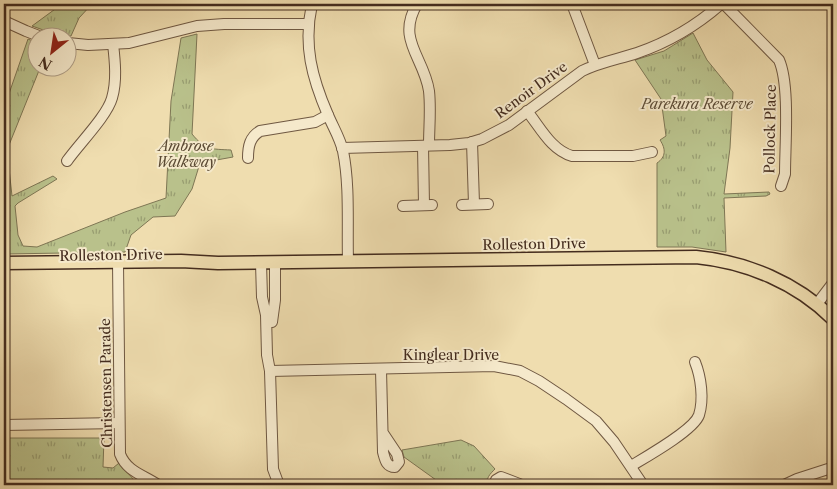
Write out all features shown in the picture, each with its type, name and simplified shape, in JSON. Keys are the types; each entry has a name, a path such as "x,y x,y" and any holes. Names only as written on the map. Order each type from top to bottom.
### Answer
{"main road":[{"name":"Rolleston Drive","path":"4,263 181,268 218,263 698,257 730,263 768,275 794,288 817,304 833,319"},
{"name":"Rolleston Drive","path":"4,272 118,266"}],"street":[{"path":"312,4 308,43 312,74 342,148 347,184 348,262"},
{"path":"403,206 428,205 426,146 428,91 409,33 408,22 417,4"},
{"path":"572,4 595,65"},
{"name":"Renoir Drive","path":"342,148 450,146 472,142 510,125 568,80 595,65 636,54 673,38 723,4"},
{"name":"Pollock Place","path":"723,4 779,60 782,67 785,90 785,174 781,186"},
{"path":"4,21 28,32"},
{"path":"78,44 113,44 147,39 197,26 257,23 309,24"},
{"path":"67,161 110,103 114,90 115,75 113,44"},
{"path":"527,111 553,144 564,154 572,156 633,156 652,152"},
{"path":"248,158 251,140 260,131 315,122 328,116"},
{"path":"472,142 474,204"},
{"path":"462,205 488,204"},
{"path":"270,369 272,314 275,300 275,262"},
{"path":"262,263 262,299 266,312 274,469 279,485"},
{"name":"Christensen Parade","path":"118,266 120,449 123,460 130,469 158,485"},
{"path":"817,304 833,283"},
{"path":"631,466 685,431 699,416 701,398 700,373 695,362"},
{"name":"Kinglear Drive","path":"270,369 381,370 494,366 520,372 566,399 596,421 606,431 643,485"},
{"path":"381,370 383,433"},
{"path":"4,425 119,423"},
{"path":"784,485 828,469 833,469"},
{"path":"494,485 496,480 501,478 522,485"}],"green space":[{"path":"62,4 92,4 79,18 75,28 38,28 32,26"},
{"name":"Parekura Reserve","path":"693,33 707,60 733,92 730,148 724,194 769,192 770,194 766,196 724,198 726,252 692,247 657,247 657,163 664,153 660,140 666,136 661,99 635,60 664,51"},
{"name":"Ambrose Walkway","path":"197,34 192,134 209,148 231,150 233,157 200,163 192,189 175,216 153,217 131,235 125,252 4,254 4,108 28,39 28,78 36,78 7,150 12,196 53,176 57,179 15,206 18,235 23,246 37,247 166,198 171,101 181,38"},
{"path":"9,438 104,438 103,467 113,468 119,463 134,480 29,481 29,485 4,485 4,459 9,458 9,455 4,455 4,440 9,440"},
{"path":"461,440 474,446 495,469 488,478 487,485 443,485 404,457 402,450"}]}
